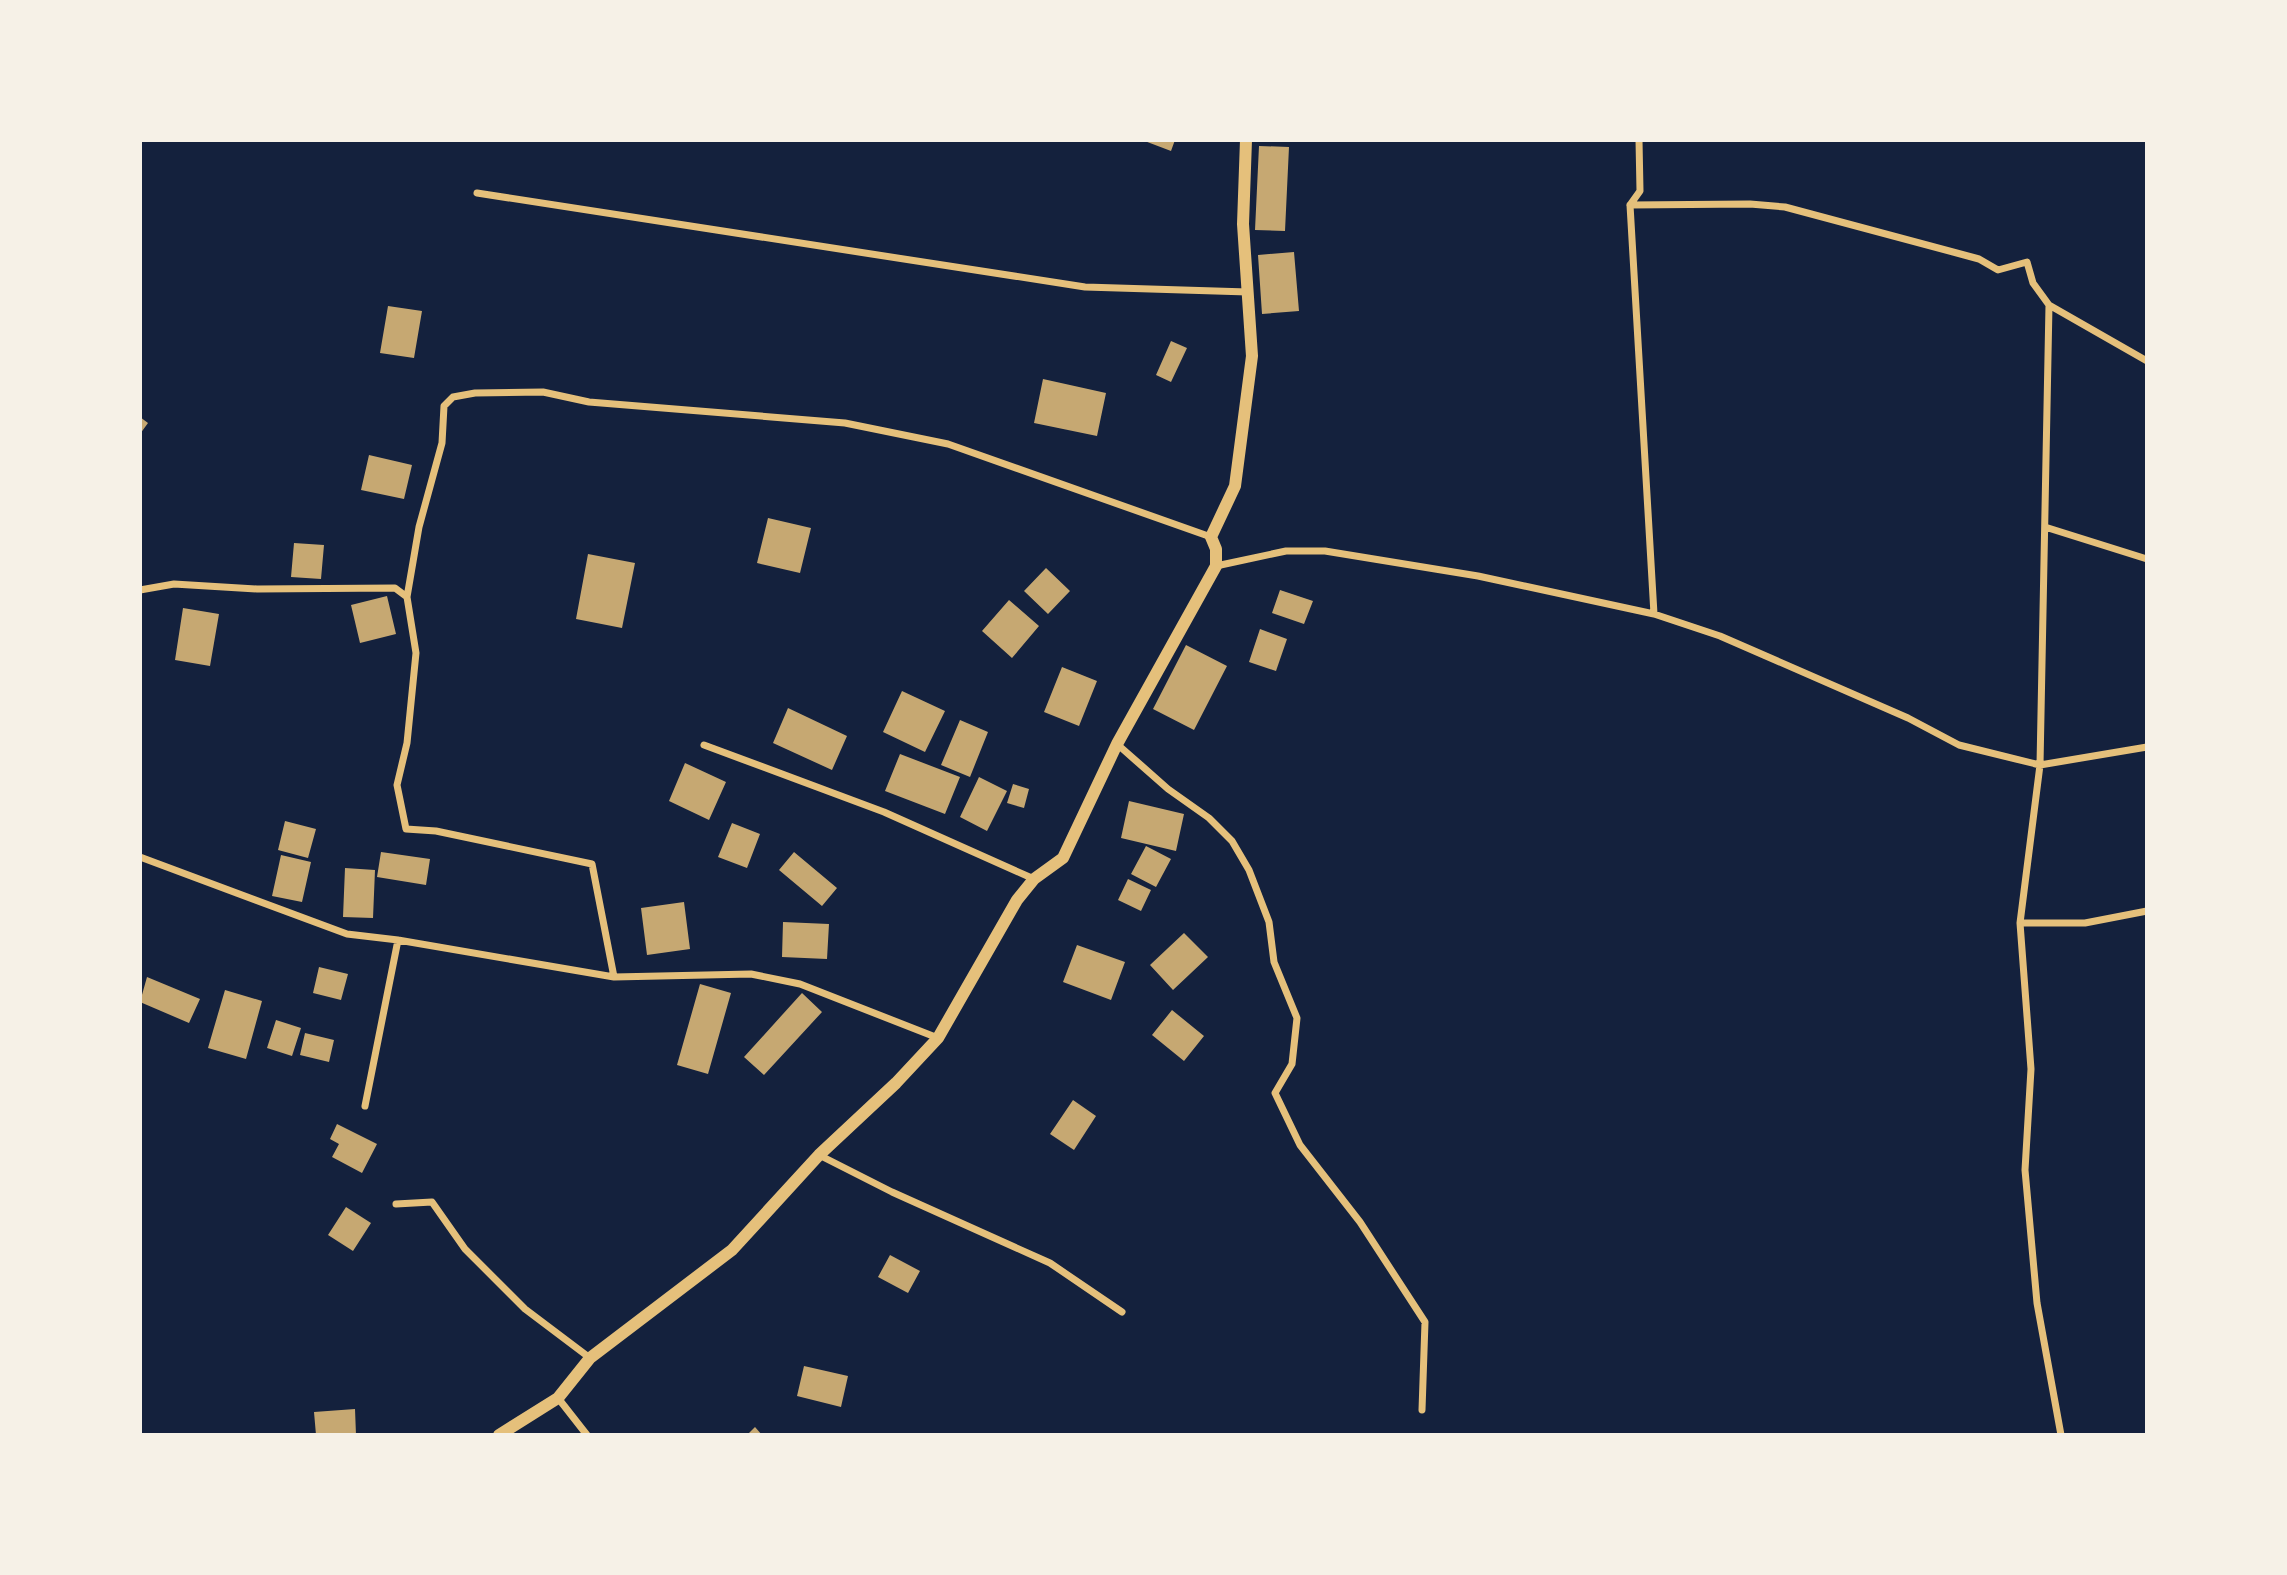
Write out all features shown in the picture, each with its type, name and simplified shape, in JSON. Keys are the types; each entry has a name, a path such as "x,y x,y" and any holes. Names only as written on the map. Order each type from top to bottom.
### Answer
{"street":[{"path":"499,1435 558,1398 590,1358 732,1250 819,1155 896,1083 938,1038 1017,900 1034,879 1063,858 1117,744 1216,566 1216,549 1211,537 1235,486 1252,356 1243,225 1246,140"},
{"path":"1639,140 1640,191 1630,205 1654,614"},
{"path":"477,193 1085,287 1249,292"},
{"path":"1630,205 1750,204 1785,207 1979,259 1998,270 2027,262 2033,283 2049,305 2147,361"},
{"path":"2049,305 2040,765 2020,923 2031,1069 2026,1183 2037,1303 2061,1435"},
{"path":"614,977 593,864 436,831 406,830 397,785 407,743 416,653 407,597 419,527 442,443 444,406 453,397 475,393 543,392 589,402 845,423 948,444 1211,537"},
{"path":"2045,527 2147,559"},
{"path":"1216,566 1286,551 1325,551 1478,576 1654,614 1745,647 1908,718 1959,746 2040,765 2147,747"},
{"path":"140,590 174,584 257,589 395,588 407,597"},
{"path":"1117,744 1168,789 1209,818 1232,841 1249,870 1269,922 1274,962 1297,1018 1292,1064 1275,1093 1300,1145 1360,1223 1425,1322 1422,1410"},
{"path":"704,745 884,812 1034,879"},
{"path":"140,857 347,934 398,940 614,977 751,974 800,984 938,1038"},
{"path":"2020,923 2085,922 2147,912"},
{"path":"365,1106 398,940"},
{"path":"819,1155 892,1192 1050,1263 1122,1312"},
{"path":"396,1204 432,1202 465,1249 516,1300 590,1358"},
{"path":"558,1398 587,1435"}],"building":[{"path":"1142,140 1175,140 1171,151"},
{"path":"1259,146 1289,147 1285,231 1255,230"},
{"path":"1294,252 1299,311 1262,314 1258,255"},
{"path":"388,306 422,311 414,358 380,353"},
{"path":"1171,341 1187,348 1171,382 1156,375"},
{"path":"1043,379 1106,393 1097,436 1034,423"},
{"path":"140,417 148,423 140,434"},
{"path":"369,455 412,465 404,499 361,490"},
{"path":"768,518 811,528 800,573 757,563"},
{"path":"294,543 324,545 321,579 291,577"},
{"path":"588,554 635,563 622,628 576,619"},
{"path":"1046,568 1070,591 1048,614 1024,591"},
{"path":"1280,590 1313,601 1304,624 1272,613"},
{"path":"387,596 396,634 360,643 351,605"},
{"path":"1009,600 1039,626 1012,658 982,631"},
{"path":"183,608 219,614 210,666 175,660"},
{"path":"1260,629 1287,639 1276,671 1249,662"},
{"path":"1186,645 1227,666 1194,730 1153,709"},
{"path":"1062,667 1097,681 1079,726 1044,712"},
{"path":"902,691 945,711 925,752 883,732"},
{"path":"788,708 847,736 832,770 773,743"},
{"path":"960,720 988,732 970,777 941,765"},
{"path":"900,754 960,777 945,814 885,791"},
{"path":"685,763 726,782 709,820 669,801"},
{"path":"979,777 1007,791 987,831 960,817"},
{"path":"1013,784 1029,789 1024,808 1007,803"},
{"path":"1129,801 1184,814 1176,851 1121,838"},
{"path":"285,821 316,829 308,858 278,850"},
{"path":"732,823 760,834 747,868 718,857"},
{"path":"1146,846 1171,859 1156,887 1131,874"},
{"path":"381,852 430,859 426,885 377,877"},
{"path":"794,852 837,888 822,906 779,870"},
{"path":"281,855 311,862 302,902 272,896"},
{"path":"345,868 375,870 373,918 343,917"},
{"path":"1128,879 1151,890 1141,911 1118,900"},
{"path":"684,902 690,949 647,955 641,908"},
{"path":"783,922 829,924 827,959 782,957"},
{"path":"1184,933 1208,957 1173,990 1150,965"},
{"path":"1077,945 1125,962 1111,1000 1063,982"},
{"path":"319,967 348,974 341,1000 313,993"},
{"path":"147,977 200,999 189,1023 140,1002"},
{"path":"700,984 731,993 708,1074 677,1065"},
{"path":"225,990 262,1001 246,1059 208,1048"},
{"path":"802,993 822,1012 764,1075 744,1057"},
{"path":"1172,1010 1204,1036 1184,1061 1152,1035"},
{"path":"276,1020 301,1028 292,1056 267,1048"},
{"path":"305,1033 334,1040 329,1062 300,1055"},
{"path":"1073,1100 1096,1116 1074,1150 1050,1134"},
{"path":"337,1124 377,1144 362,1173 332,1157 339,1144 330,1139"},
{"path":"346,1207 371,1223 353,1251 328,1235"},
{"path":"890,1255 920,1271 908,1293 878,1277"},
{"path":"804,1366 848,1376 841,1407 797,1396"},
{"path":"355,1409 356,1435 316,1435 314,1412"},
{"path":"755,1427 762,1435 747,1435"}]}
